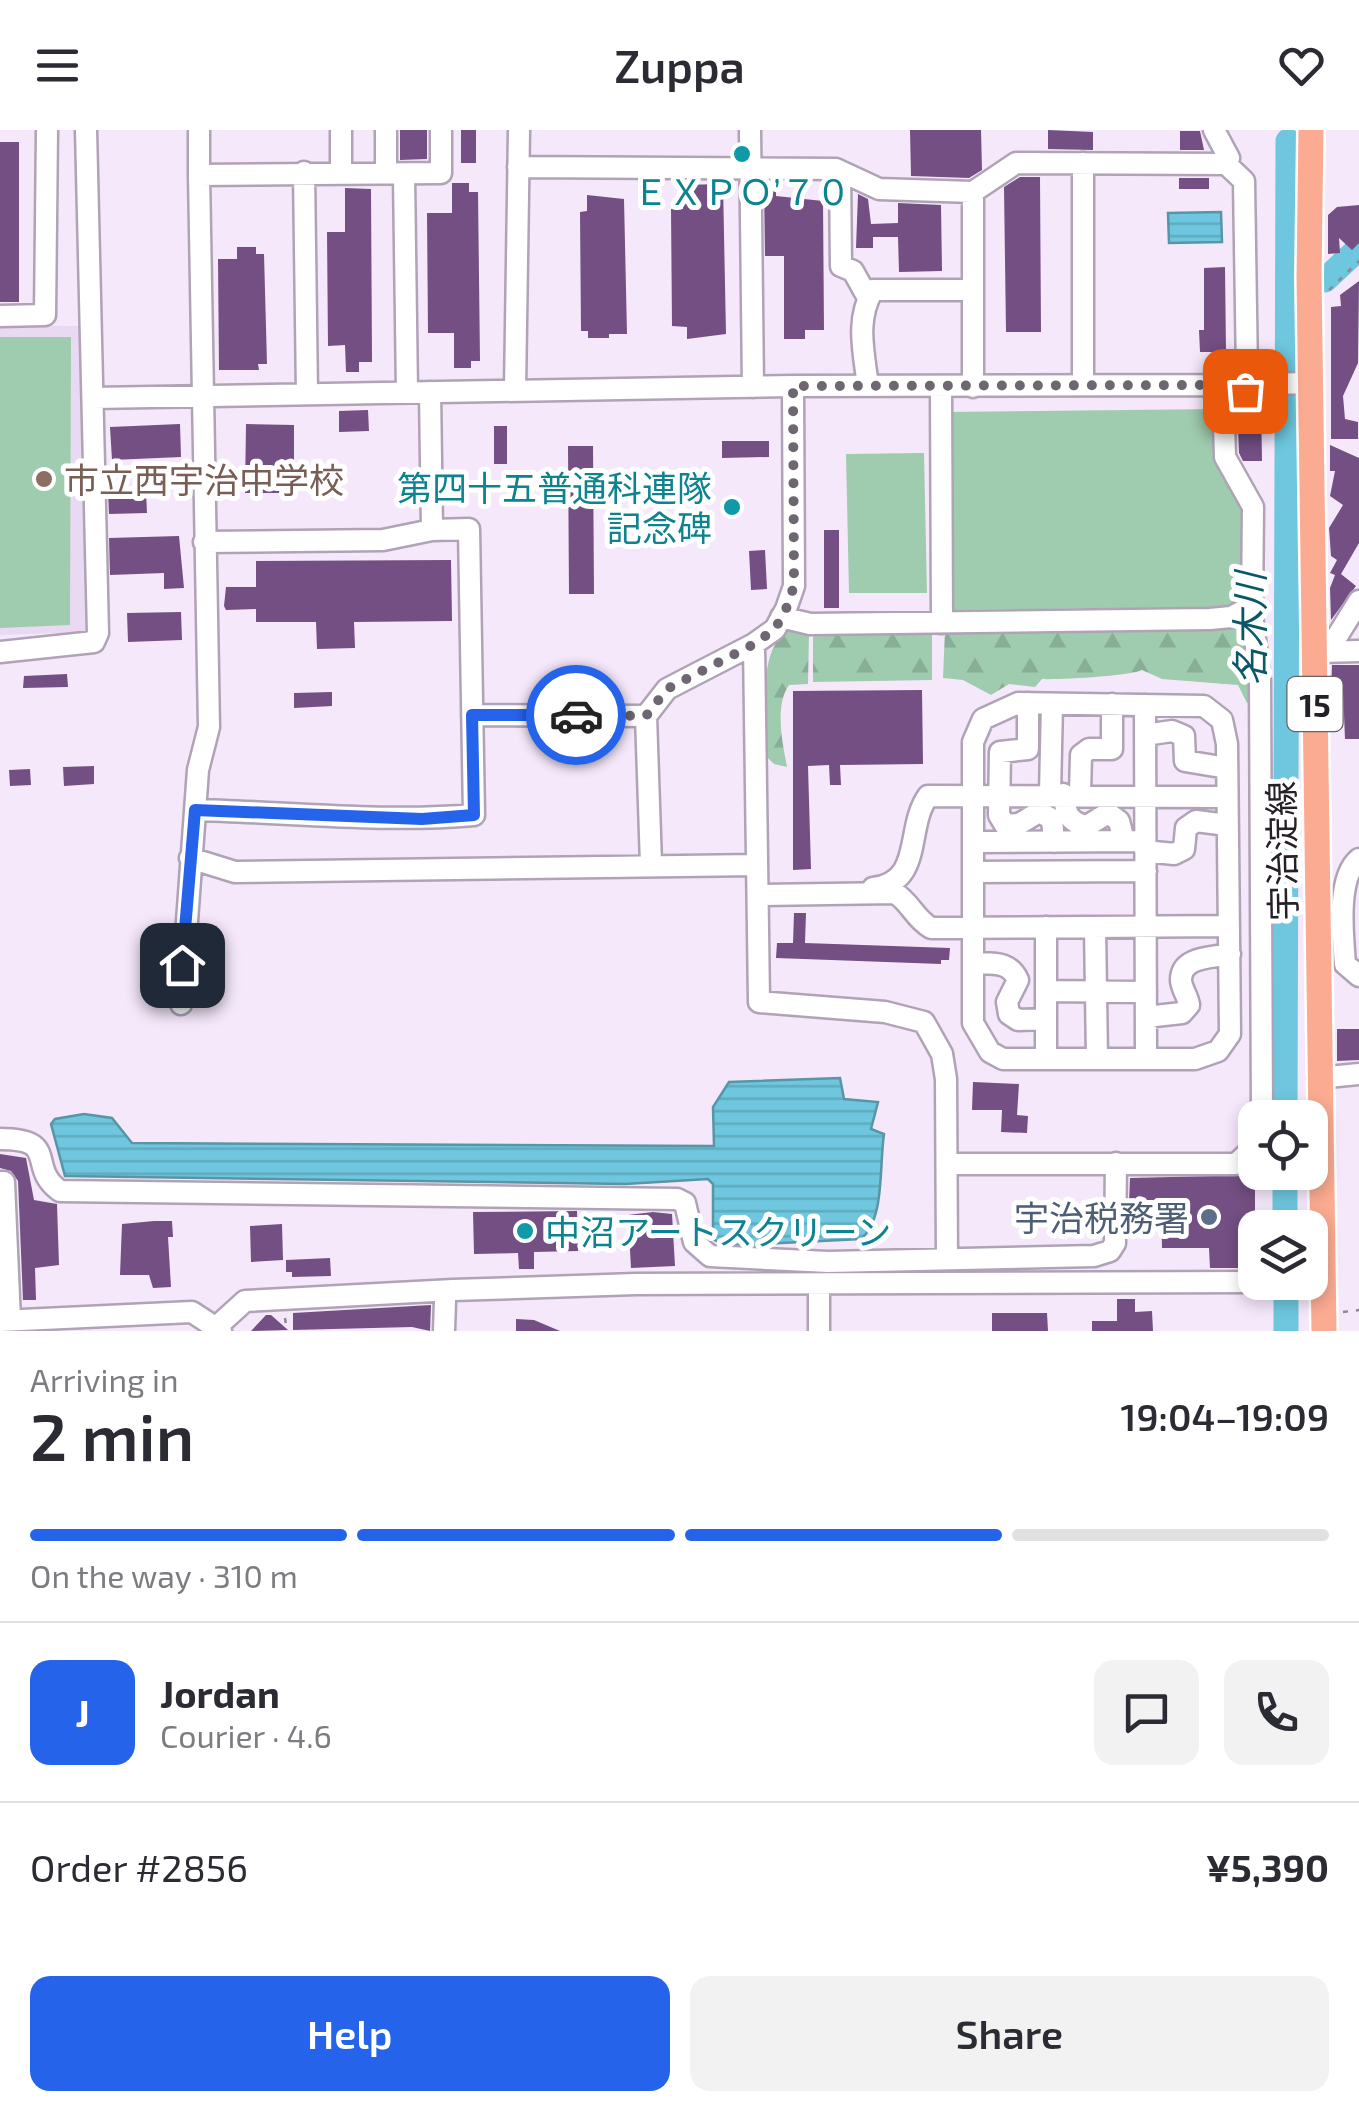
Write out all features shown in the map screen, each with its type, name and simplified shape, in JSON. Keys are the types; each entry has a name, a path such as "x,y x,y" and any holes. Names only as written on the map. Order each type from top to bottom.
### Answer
{"main road":[{"name":"宇治淀線","path":"1311,130 1303,383 1321,652 1316,862 1318,1210"}],"street":[{"path":"0,316 46,315 47,130"},
{"path":"0,652 73,647 94,642 98,633 86,130"},
{"path":"180,1004 195,810 209,727 200,396 199,130"},
{"path":"341,130 342,172"},
{"path":"386,130 395,174 407,392"},
{"path":"199,175 441,173 441,130"},
{"path":"515,390 518,130"},
{"path":"750,130 754,387"},
{"path":"1214,130 1229,158 1226,164"},
{"path":"93,398 793,386 1223,385 1228,390 1245,391 1256,379 1244,181 1226,164 1016,163 973,192 879,189 840,171 518,167"},
{"path":"1083,163 1083,386"},
{"path":"840,171 841,266 853,271 868,298"},
{"path":"304,172 306,394"},
{"path":"973,192 973,387"},
{"path":"868,386 862,335 873,290 973,290"},
{"path":"1256,379 1303,383"},
{"path":"1223,385 1225,458 1253,506 1252,606 1260,680 1262,1100"},
{"path":"651,864 646,716 667,689 775,629 794,586 793,386"},
{"path":"940,387 942,622"},
{"path":"430,392 432,530"},
{"path":"195,810 422,819 474,815 469,529 432,530 383,540 204,542"},
{"path":"1321,652 1359,601"},
{"path":"781,617 810,624 1210,619 1231,617 1252,606"},
{"path":"754,644 759,1002 885,1012 924,1022 942,1054 949,1164 946,1260"},
{"path":"1321,652 1359,650"},
{"path":"1028,704 1028,748 1000,752 999,816 1005,826 1019,824 1039,812 1052,820 1054,842"},
{"path":"1028,704 1204,706 1222,720 1227,768 1230,1034 1218,1051 1196,1059 1004,1059 981,1040 972,1022 973,742 983,719 1001,708 1028,704"},
{"path":"1052,704 1066,814 1075,824 1087,826 1108,813 1140,851"},
{"path":"1064,794 1081,754 1089,749 1112,749 1112,704"},
{"path":"1145,705 1145,794 1140,851 1146,927 1146,1059"},
{"path":"472,715 646,716"},
{"path":"1145,735 1172,731 1184,736 1185,762 1227,768"},
{"path":"758,895 891,885 904,874 914,849 918,810 928,796 1227,797"},
{"path":"973,842 1054,842 1174,854 1184,849 1186,828 1196,821 1228,825"},
{"path":"973,872 1140,851"},
{"path":"190,858 235,872 480,872 651,864 757,865"},
{"path":"1316,862 1358,859"},
{"path":"1358,859 1347,874 1352,889 1345,964 1359,976"},
{"path":"813,891 895,892 906,900 917,920 931,928 1229,926"},
{"path":"1046,927 1046,1059"},
{"path":"1094,927 1097,1059"},
{"path":"1317,941 1349,937"},
{"path":"1349,937 1359,960"},
{"path":"1146,1017 1182,1013 1189,1004 1180,984 1184,969 1192,960 1230,954"},
{"path":"973,963 1004,964 1014,971 1018,980 1006,1002 1009,1014 1018,1020 1046,1018"},
{"path":"1046,990 1146,992"},
{"path":"1318,1078 1359,1074"},
{"path":"0,1139 30,1141 39,1148 46,1174 60,1191 678,1200 684,1203 694,1242 710,1256 828,1262 1094,1256 1110,1251 1115,1243 1116,1163"},
{"path":"949,1164 1238,1162"},
{"path":"0,1182 4,1182 5,1320 73,1324 192,1312 216,1329 246,1301 636,1284 1238,1282"},
{"path":"819,1286 819,1331"},
{"path":"444,1331 446,1301"}],"path":[{"path":"1321,298 1359,262"},
{"path":"284,1308 286,1331"},
{"path":"1333,1322 1359,1310"}],"shaded area":[{"name":"市立西宇治中学校","path":"0,326 84,326 90,632 0,635"}],"green space":[{"name":"市立西宇治中学校","path":"0,337 71,337 70,625 0,628"},
{"path":"1217,409 1219,467 1242,503 1240,607 948,610 945,412"},
{"path":"924,453 927,593 849,593 846,454"},
{"path":"787,626 809,633 808,684 789,685 782,704 787,767 774,764 767,757 765,688 771,655"},
{"path":"932,626 932,680 813,682 813,627"},
{"path":"1249,626 1254,703 1247,703 1238,685 1162,679 1142,670 1109,676 1042,679 1035,687 1009,684 991,695 963,680 943,678 945,630"}],"water":[{"path":"1221,212 1222,242 1169,243 1168,213"},
{"path":"840,1078 844,1099 878,1102 871,1129 884,1134 878,1206 861,1239 725,1246 713,1239 713,1184 708,1179 625,1184 65,1176 51,1124 55,1119 84,1114 112,1118 132,1143 714,1146 713,1107 729,1082"}],"building":[{"path":"400,130 427,130 427,159 400,160"},
{"path":"461,130 476,130 476,163 461,163"},
{"path":"910,130 981,130 982,170 969,178 911,176"},
{"path":"1048,130 1093,132 1093,150 1048,149"},
{"path":"1180,131 1200,131 1204,150 1180,150"},
{"path":"0,142 19,142 19,302 0,302"},
{"path":"1020,177 1040,177 1041,332 1006,332 1004,187"},
{"path":"1179,178 1209,178 1209,189 1179,189"},
{"path":"452,183 469,183 469,192 478,192 480,361 471,361 471,368 454,368 454,333 428,333 427,213 452,213"},
{"path":"723,184 726,334 687,339 687,327 672,326 671,209 683,209 682,185"},
{"path":"764,187 776,187 776,196 823,201 824,330 805,330 805,339 784,339 784,256 765,256"},
{"path":"345,188 371,189 372,362 359,362 359,372 346,372 345,345 328,346 327,232 345,232"},
{"path":"858,194 868,199 871,224 898,223 898,203 941,205 942,271 899,272 898,237 873,237 873,248 856,248"},
{"path":"587,195 624,199 627,334 609,334 609,338 588,338 588,331 581,331 580,212 587,211"},
{"path":"1359,205 1359,243 1352,250 1339,238 1340,253 1328,254 1328,215 1337,207"},
{"path":"237,247 256,247 256,254 264,254 267,364 258,364 259,370 219,370 218,259 237,259"},
{"path":"1225,267 1226,352 1200,352 1204,268"},
{"path":"1359,281 1358,363 1343,396 1345,419 1358,422 1358,439 1331,439 1331,307 1341,306 1340,295"},
{"path":"1237,403 1261,403 1262,461 1243,461 1239,453"},
{"path":"368,410 369,431 339,432 339,411"},
{"path":"180,424 181,457 112,460 110,427"},
{"path":"246,424 294,425 294,493 245,493"},
{"path":"494,426 507,426 507,464 494,464"},
{"path":"722,441 769,441 769,457 722,458"},
{"path":"1330,445 1359,458 1359,543 1341,574 1356,586 1331,620 1330,588 1335,575 1330,573 1337,560 1331,556 1329,528 1343,505 1330,496 1335,471 1330,471"},
{"path":"568,446 593,446 594,594 569,594"},
{"path":"146,491 147,513 109,514 108,492"},
{"path":"824,530 839,530 839,608 824,608"},
{"path":"179,536 184,588 164,589 164,573 110,575 109,538"},
{"path":"765,550 767,589 751,590 749,551"},
{"path":"451,560 452,621 354,622 355,648 317,649 316,622 256,622 256,609 226,610 224,606 226,587 256,587 256,561"},
{"path":"181,612 182,640 128,642 127,613"},
{"path":"1332,665 1359,665 1359,739 1345,739 1343,690 1331,690"},
{"path":"67,674 68,687 23,688 24,676"},
{"path":"922,690 923,764 840,765 841,785 830,785 829,765 808,766 811,869 793,870 793,691"},
{"path":"332,692 332,706 294,708 294,693"},
{"path":"94,766 94,784 64,786 63,767"},
{"path":"30,769 31,785 10,786 9,770"},
{"path":"794,913 806,913 805,943 950,948 949,960 941,960 941,964 776,958 777,943 793,943"},
{"path":"1337,1029 1359,1029 1359,1060 1337,1061"},
{"path":"973,1082 1019,1084 1017,1115 1028,1116 1027,1133 1001,1132 1002,1110 972,1110"},
{"path":"0,1154 26,1158 34,1200 57,1204 59,1265 35,1268 36,1300 23,1300 18,1181 11,1171 0,1168"},
{"name":"宇治税務署","path":"1238,1175 1238,1190 1255,1190 1255,1210 1238,1210 1238,1268 1210,1268 1209,1248 1162,1248 1161,1203 1129,1203 1130,1178"},
{"name":"中沼アートスクリーン","path":"577,1211 578,1251 534,1252 534,1269 519,1269 518,1253 474,1254 473,1212"},
{"path":"672,1214 675,1266 631,1268 628,1215"},
{"path":"172,1221 173,1237 168,1237 171,1287 153,1288 149,1275 120,1275 122,1224"},
{"path":"282,1224 283,1260 251,1262 250,1226"},
{"path":"330,1258 331,1276 292,1277 292,1272 286,1272 286,1260"},
{"path":"1117,1299 1135,1299 1135,1312 1152,1311 1153,1331 1092,1331 1092,1321 1117,1321"},
{"path":"431,1305 430,1331 412,1327 293,1330 293,1313"},
{"path":"992,1313 1047,1313 1048,1331 992,1331"},
{"path":"266,1315 271,1315 288,1330 251,1331"},
{"path":"516,1319 534,1320 560,1331 516,1331"}],"waterway":[{"name":"名木川","path":"1285,1100 1288,141"},
{"path":"1325,280 1359,248"},
{"name":"名木川","path":"1285,1190 1285,1210"},
{"name":"名木川","path":"1286,1300 1286,1331"}],"way so far":[{"path":"576,715 646,716 667,689 775,629 794,586 793,386 1223,385 1228,390 1245,391"}],"place":[{"name":"ＥＸＰＯ’７０","path":"742,154"},
{"name":"市立西宇治中学校","path":"44,479"},
{"name":"第四十五普通科連隊 記念碑","path":"732,507"},
{"name":"宇治税務署","path":"1209,1217"},
{"name":"中沼アートスクリーン","path":"525,1231"}],"route":[{"path":"182,965 195,810 386,814 422,819 474,815 472,715 576,715"}]}
